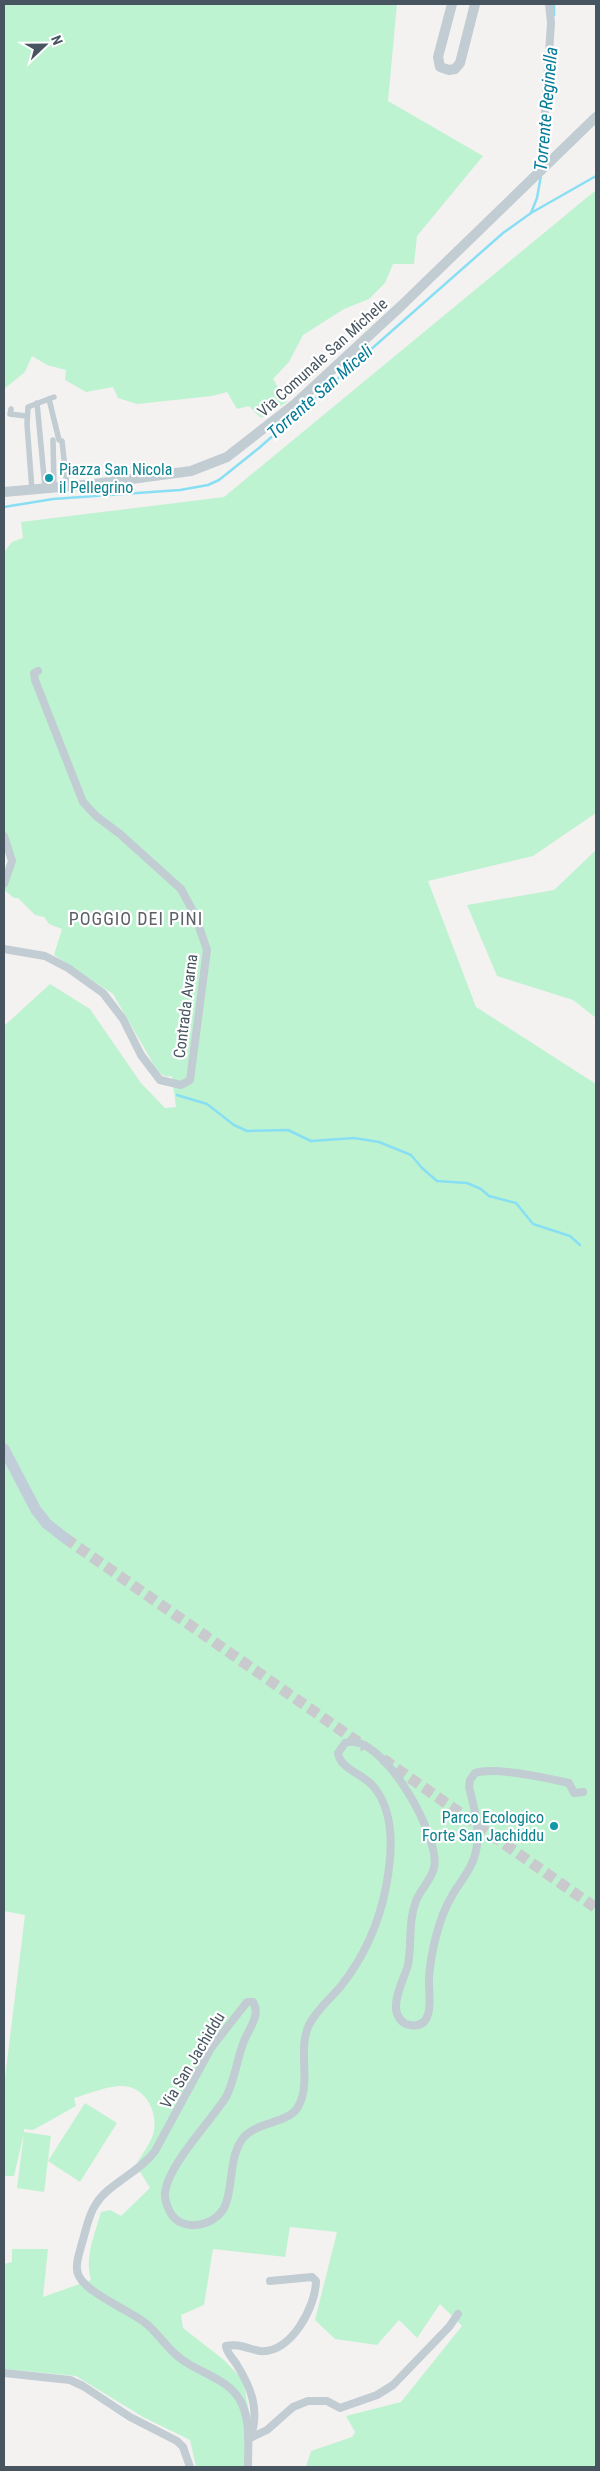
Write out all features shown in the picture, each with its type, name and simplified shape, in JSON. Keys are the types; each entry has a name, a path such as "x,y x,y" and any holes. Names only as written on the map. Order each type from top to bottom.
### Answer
{"main road":[{"path":"4,1449 36,1510 47,1524 65,1538"}],"street":[{"path":"452,4 438,57 440,66 449,70 455,68 460,63 475,4"},
{"path":"541,171 551,23 549,4"},
{"name":"Via Comunale San Michele","path":"4,492 67,487 191,471 226,457 300,399 401,306 596,117"},
{"path":"32,490 26,416 28,407 52,398 59,440 62,440 67,487"},
{"path":"37,403 44,469 50,488"},
{"path":"11,409 10,414 26,416"},
{"path":"50,488 54,468 53,440"},
{"name":"Contrada Avarna","path":"4,949 45,956 68,968 103,993 123,1019 141,1055 160,1080 180,1085 190,1080 207,950 195,915 181,889 120,834 96,816 84,802 35,680 34,674 38,671"},
{"path":"4,836 12,861 4,884"},
{"name":"Via San Jachiddu","path":"248,2467 249,2439 243,2407 231,2389 185,2362 145,2322 88,2287 80,2279 76,2269 94,2205 101,2197 147,2161 156,2151 211,2048 247,2002 253,2002 256,2005 256,2014 244,2042 227,2095 184,2154 167,2185 164,2197 173,2216 185,2224 193,2225 215,2218 226,2203 236,2153 243,2138 258,2127 290,2115 298,2107 302,2090 304,2043 309,2024 352,1972 364,1952 382,1903 388,1877 391,1832 389,1818 374,1787 365,1778 342,1762 338,1752 345,1742 359,1742 389,1765 401,1780 416,1807 433,1851 434,1868 415,1904 409,1960 397,1997 398,2014 405,2023 411,2025 420,2024 430,2010 429,1975 440,1922 452,1895 475,1858 478,1829 470,1780 475,1772 488,1770 557,1780 569,1783 574,1793 583,1792"},
{"path":"249,2439 255,2424 251,2391 236,2363 226,2352 226,2346 235,2344 261,2351 271,2349 288,2340 299,2329 316,2291 316,2280 312,2277 270,2281"},
{"path":"249,2439 267,2430 293,2407 308,2401 327,2401 340,2408 377,2395 408,2370 458,2314"},
{"path":"4,2374 59,2378 84,2386 130,2417 180,2444 185,2451 190,2467"}],"green space":[{"path":"4,4 397,4 388,101 483,156 417,236 414,264 393,264 385,283 369,299 344,309 303,335 289,362 273,379 287,402 261,418 249,406 237,409 227,392 212,396 137,404 118,398 113,387 86,392 65,380 66,370 47,365 32,356 25,372 4,389"},
{"path":"596,190 596,813 533,856 428,881 476,1007 596,1084 596,2467 306,2467 311,2451 352,2437 355,2432 346,2416 401,2402 462,2326 440,2304 417,2338 399,2320 377,2345 335,2339 315,2320 337,2232 290,2227 285,2257 213,2249 204,2305 181,2315 183,2328 224,2360 243,2380 252,2427 248,2467 196,2467 190,2440 143,2417 76,2376 4,2369 4,2264 12,2262 12,2249 48,2249 43,2297 91,2280 89,2271 90,2254 101,2212 110,2210 121,2216 150,2188 136,2165 151,2140 155,2123 154,2114 147,2100 142,2094 128,2086 108,2088 74,2098 76,2106 33,2130 24,2129 24,2132 51,2136 44,2192 17,2188 24,2133 14,2176 4,2176 4,2086 25,1915 4,1911 4,1026 50,984 90,1009 141,1083 165,1108 176,1107 172,1076 161,1074 154,1065 113,994 54,955 62,929 49,924 44,917 35,915 18,898 14,898 4,890 12,866 12,854 4,829 4,552 12,542 23,538 21,522 224,497"},
{"path":"596,850 596,1018 573,1000 497,976 467,905 554,890"},
{"path":"85,2103 117,2123 80,2182 48,2161"}],"waterway":[{"name":"Torrente Reginella","path":"554,4 554,15"},
{"name":"Torrente Reginella","path":"531,213 537,198 541,175"},
{"name":"Torrente San Miceli","path":"4,507 53,499 180,490 208,485 219,480 259,448 503,233 531,213 596,176"},
{"path":"177,1095 207,1104 234,1125 247,1131 288,1130 311,1141 354,1138 379,1142 411,1155 437,1181 467,1183 481,1189 489,1196 516,1203 533,1224 570,1236 580,1245"}],"tunnel":[{"path":"65,1538 365,1747"},
{"path":"383,1759 596,1908"}],"place":[{"name":"Piazza San Nicola il Pellegrino","path":"49,478"},
{"name":"Parco Ecologico Forte San Jachiddu","path":"554,1826"}],"district":[{"name":"POGGIO DEI PINI","path":"136,919"}]}
